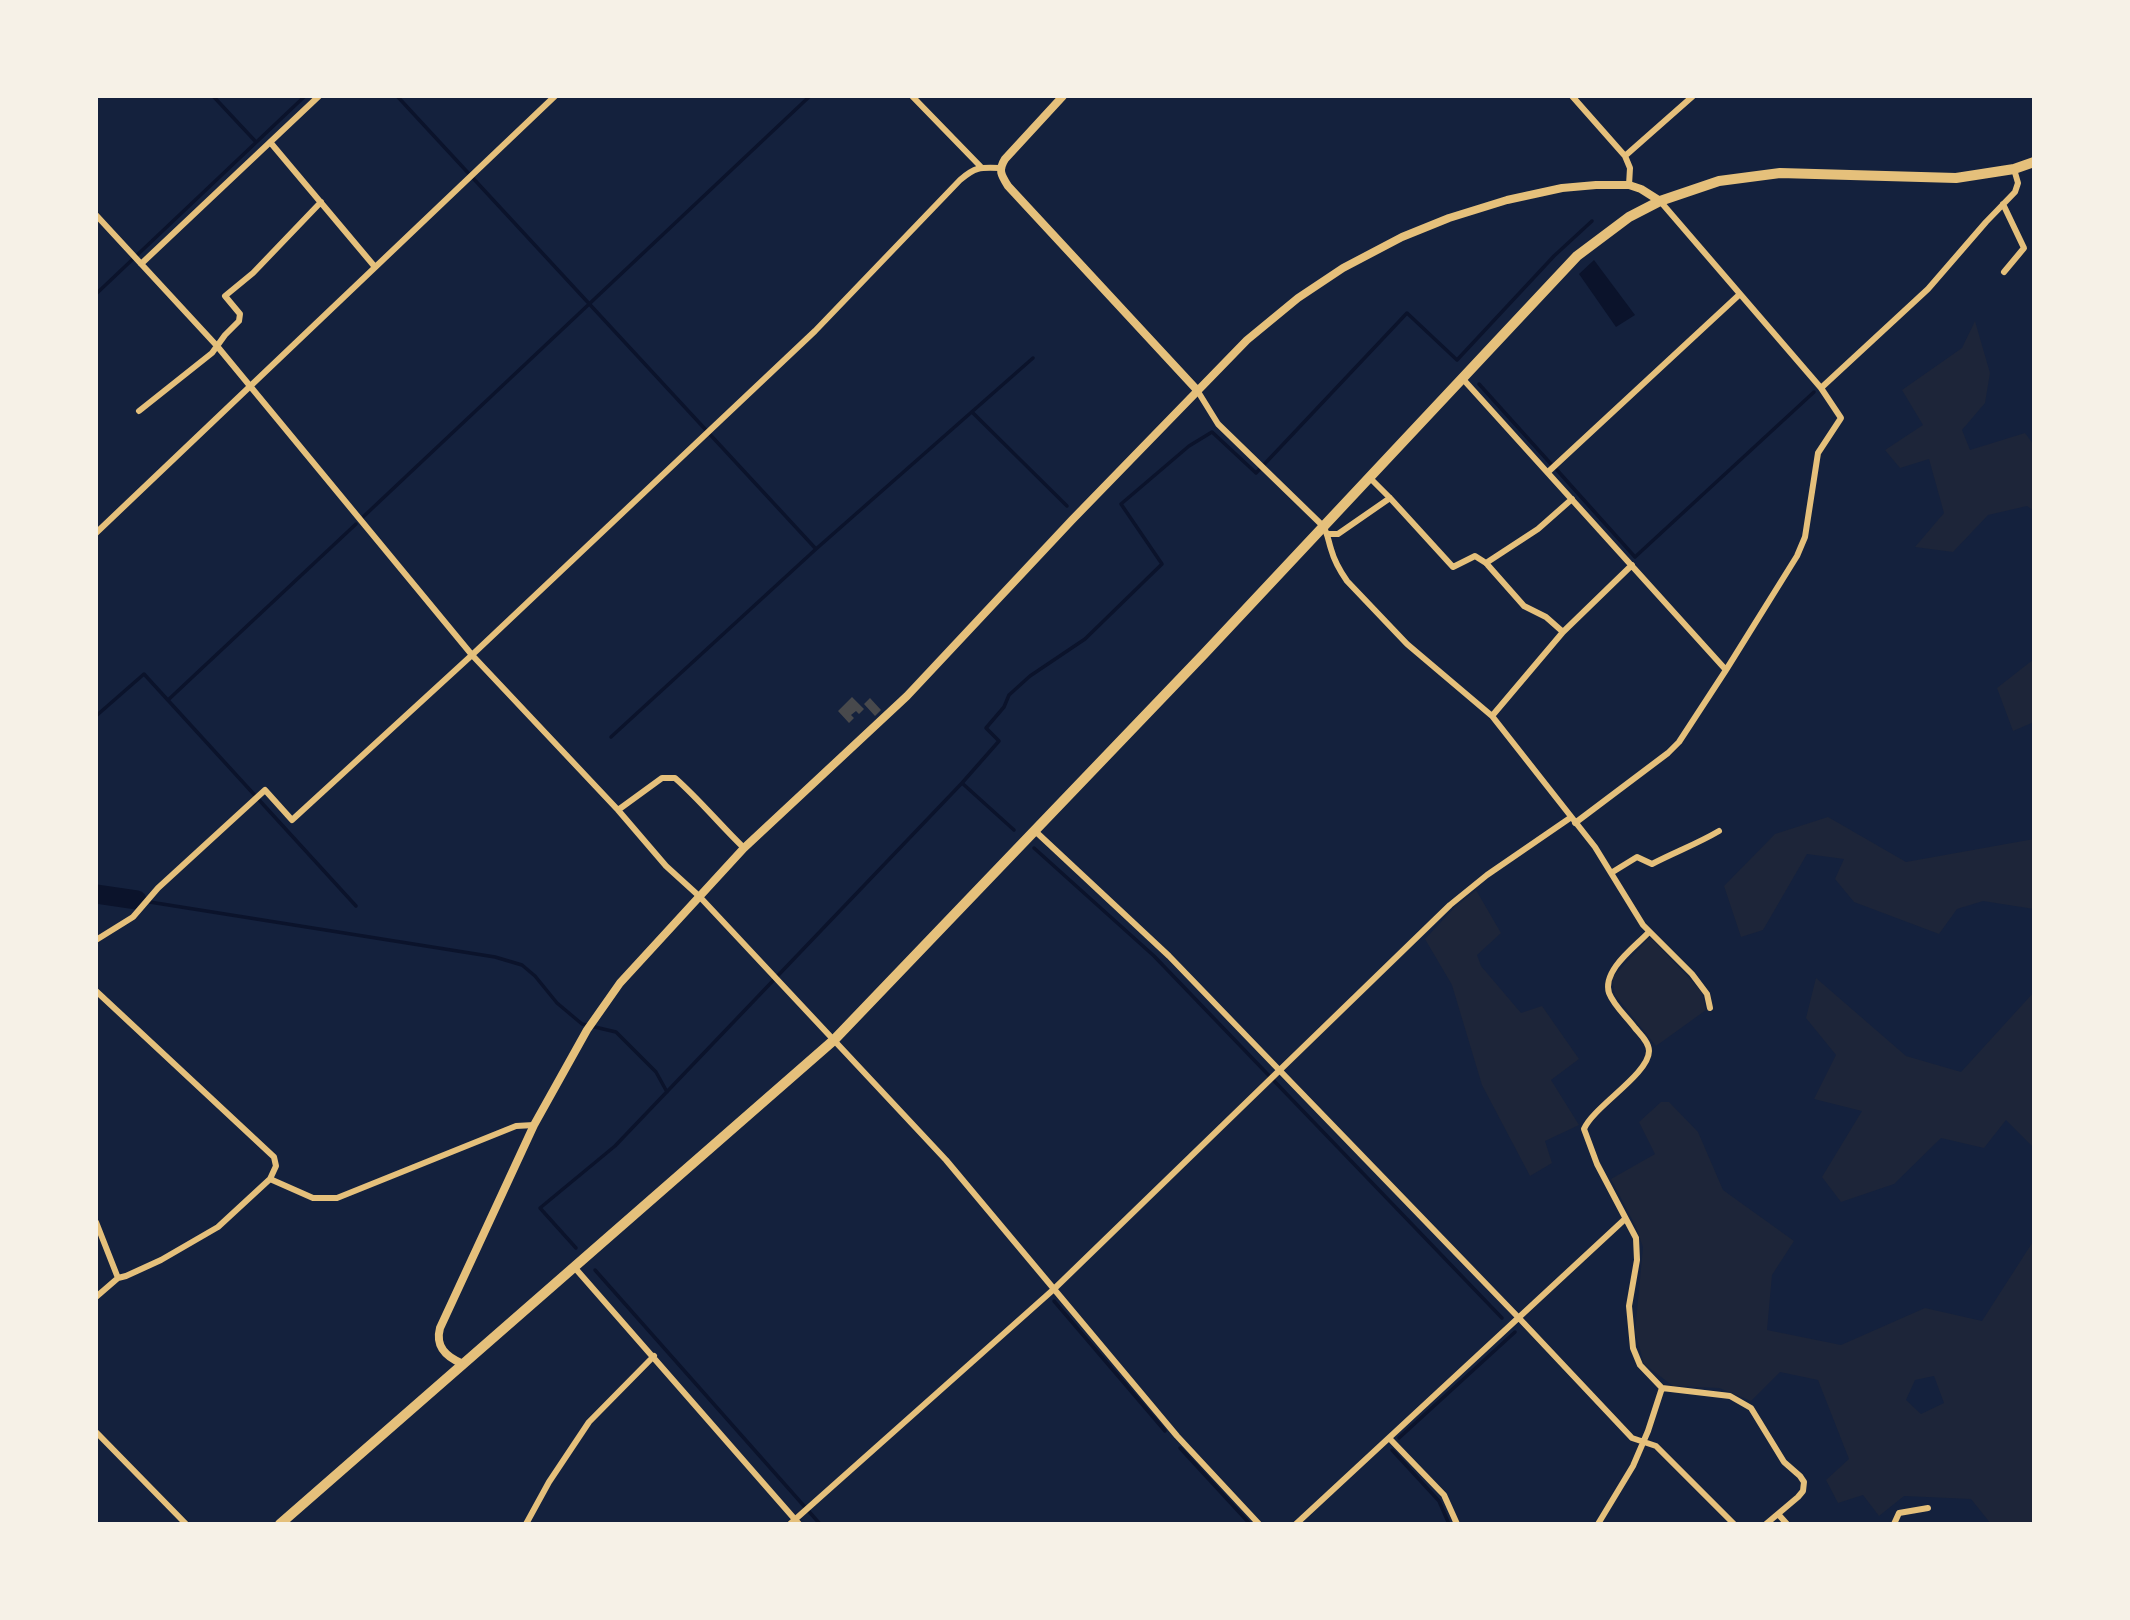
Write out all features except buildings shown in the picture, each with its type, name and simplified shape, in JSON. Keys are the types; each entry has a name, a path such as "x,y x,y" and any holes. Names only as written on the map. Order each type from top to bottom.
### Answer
{"main road":[{"path":"280,1524 834,1040 1325,530 1369,477 1577,256 1629,217 1660,201 1719,181 1780,173 1956,178 2014,169 2034,162"}],"street":[{"path":"140,263 318,96"},
{"path":"96,533 555,96"},
{"path":"912,96 981,167"},
{"path":"1000,168 1063,96"},
{"path":"1572,96 1625,156 1630,168 1629,185"},
{"path":"1625,156 1693,96"},
{"path":"270,142 375,267"},
{"path":"96,940 133,917 158,888 265,790 292,820 472,655 815,331 960,180 981,167 1000,168"},
{"path":"1000,168 1008,186 1197,390 1218,424 1325,530 1338,534 1390,498"},
{"path":"1821,388 1928,289 2015,192 2018,183 2014,169"},
{"path":"463,1364 451,1359 440,1347 440,1328 534,1125 589,1026 620,983 744,848 907,696 1197,390 1247,340 1298,298 1343,268 1402,237 1449,218 1507,200 1562,188 1629,185 1660,201 1821,388 1841,418 1818,453 1805,537 1797,556 1727,670 1679,742 1668,753 1573,820 1487,875 1450,905 1054,1289 795,1522 654,1356 575,1268"},
{"path":"139,411 212,353 239,321 240,314 225,296 253,273 321,202"},
{"path":"2003,204 2024,248 2004,272"},
{"path":"96,215 217,346 472,655 618,810 666,866 699,896 946,1160 1177,1436 1259,1524"},
{"path":"1548,472 1740,294"},
{"path":"1462,378 1727,670"},
{"path":"1369,477 1453,567 1475,556 1486,563 1524,606 1546,617 1563,632"},
{"path":"1486,563 1538,529 1572,499"},
{"path":"1325,530 1330,547 1347,581 1407,645 1492,716 1573,820 1649,932 1692,974 1707,994 1710,1008"},
{"path":"1492,716 1563,632 1632,565"},
{"path":"618,810 662,778 675,778 744,848"},
{"path":"1034,830 1169,956 1632,1438 1656,1446 1734,1524"},
{"path":"1611,873 1637,858 1652,864 1719,831"},
{"path":"1649,932 1608,980 1608,991 1613,1000 1645,1040 1649,1050 1646,1061 1614,1098 1587,1121 1584,1129 1597,1164 1636,1238 1637,1260 1629,1306 1633,1348 1640,1365 1662,1388 1730,1396 1751,1408 1784,1462 1804,1482 1798,1497 1766,1524"},
{"path":"96,991 274,1157 276,1166 271,1178 218,1227 195,1242 118,1278 96,1297"},
{"path":"271,1178 313,1198 337,1198 516,1126 534,1125"},
{"path":"1296,1524 1625,1219"},
{"path":"96,1222 118,1278"},
{"path":"526,1524 549,1482 589,1422 654,1356"},
{"path":"1598,1524 1633,1466 1662,1388"},
{"path":"96,1433 186,1524"},
{"path":"1389,1438 1444,1495 1457,1524"},
{"path":"1894,1524 1899,1513 1928,1508"},
{"path":"1778,1514 1787,1524"}],"shaded area":[{"path":"1594,260 1635,315 1616,327 1579,274"},
{"path":"1975,321 1990,373 1985,403 1962,430 1970,450 2025,433 2034,445 2034,511 2027,506 1988,515 1953,552 1915,547 1944,513 1929,459 1900,468 1885,450 1923,425 1902,390 1962,348"},
{"path":"2034,659 2034,722 2013,731 1997,688"},
{"path":"1828,817 1906,862 2034,839 2034,909 1983,901 1957,909 1939,934 1854,902 1835,879 1844,859 1807,854 1763,930 1741,937 1724,886 1775,834"},
{"path":"1476,890 1501,933 1477,955 1481,966 1521,1013 1542,1006 1579,1059 1551,1080 1579,1125 1545,1141 1552,1163 1530,1176 1482,1085 1452,985 1425,939 1455,907"},
{"path":"1650,937 1702,992 1706,1010 1656,1046 1615,995 1612,978"},
{"path":"1816,978 1906,1056 1961,1072 2034,992 2034,1148 2006,1120 1984,1148 1941,1138 1894,1184 1841,1202 1822,1177 1862,1111 1814,1099 1836,1055 1806,1018"},
{"path":"1661,1102 1669,1102 1698,1132 1723,1190 1794,1241 1772,1275 1767,1330 1841,1345 1925,1308 1982,1321 2034,1240 2034,1524 1991,1524 1971,1499 1904,1496 1879,1516 1863,1495 1838,1503 1826,1480 1849,1459 1818,1380 1780,1372 1751,1401 1719,1388 1673,1386 1644,1364 1635,1332 1643,1247 1636,1227 1611,1179 1655,1154 1639,1122","holes":["1934,1376 1944,1403 1921,1414 1906,1400 1915,1380"]}],"waterway":[{"path":"213,96 256,142"},
{"path":"96,294 305,96"},
{"path":"397,96 816,549"},
{"path":"363,517 810,96"},
{"path":"576,1248 540,1208 615,1146 962,783 999,741 986,728 1004,707 1009,695 1030,676 1085,639 1162,564 1121,504 1189,446 1212,432 1256,473 1407,313 1457,360 1554,256 1592,221"},
{"path":"611,737 816,549 1033,358"},
{"path":"1479,384 1551,464"},
{"path":"1557,470 1635,557 1814,392"},
{"path":"972,412 1067,506"},
{"path":"168,700 356,524"},
{"path":"96,716 144,674 356,906"},
{"path":"962,783 1014,830"},
{"path":"1034,848 1154,956 1502,1318"},
{"path":"96,894 137,900"},
{"path":"137,900 495,957 522,965 535,976 557,1003 582,1024 616,1032 656,1072 667,1092"},
{"path":"595,1270 820,1524"},
{"path":"1054,1301 1165,1431"},
{"path":"1399,1438 1515,1332"},
{"path":"1180,1448 1250,1524"},
{"path":"1392,1450 1439,1501 1449,1524"}]}
